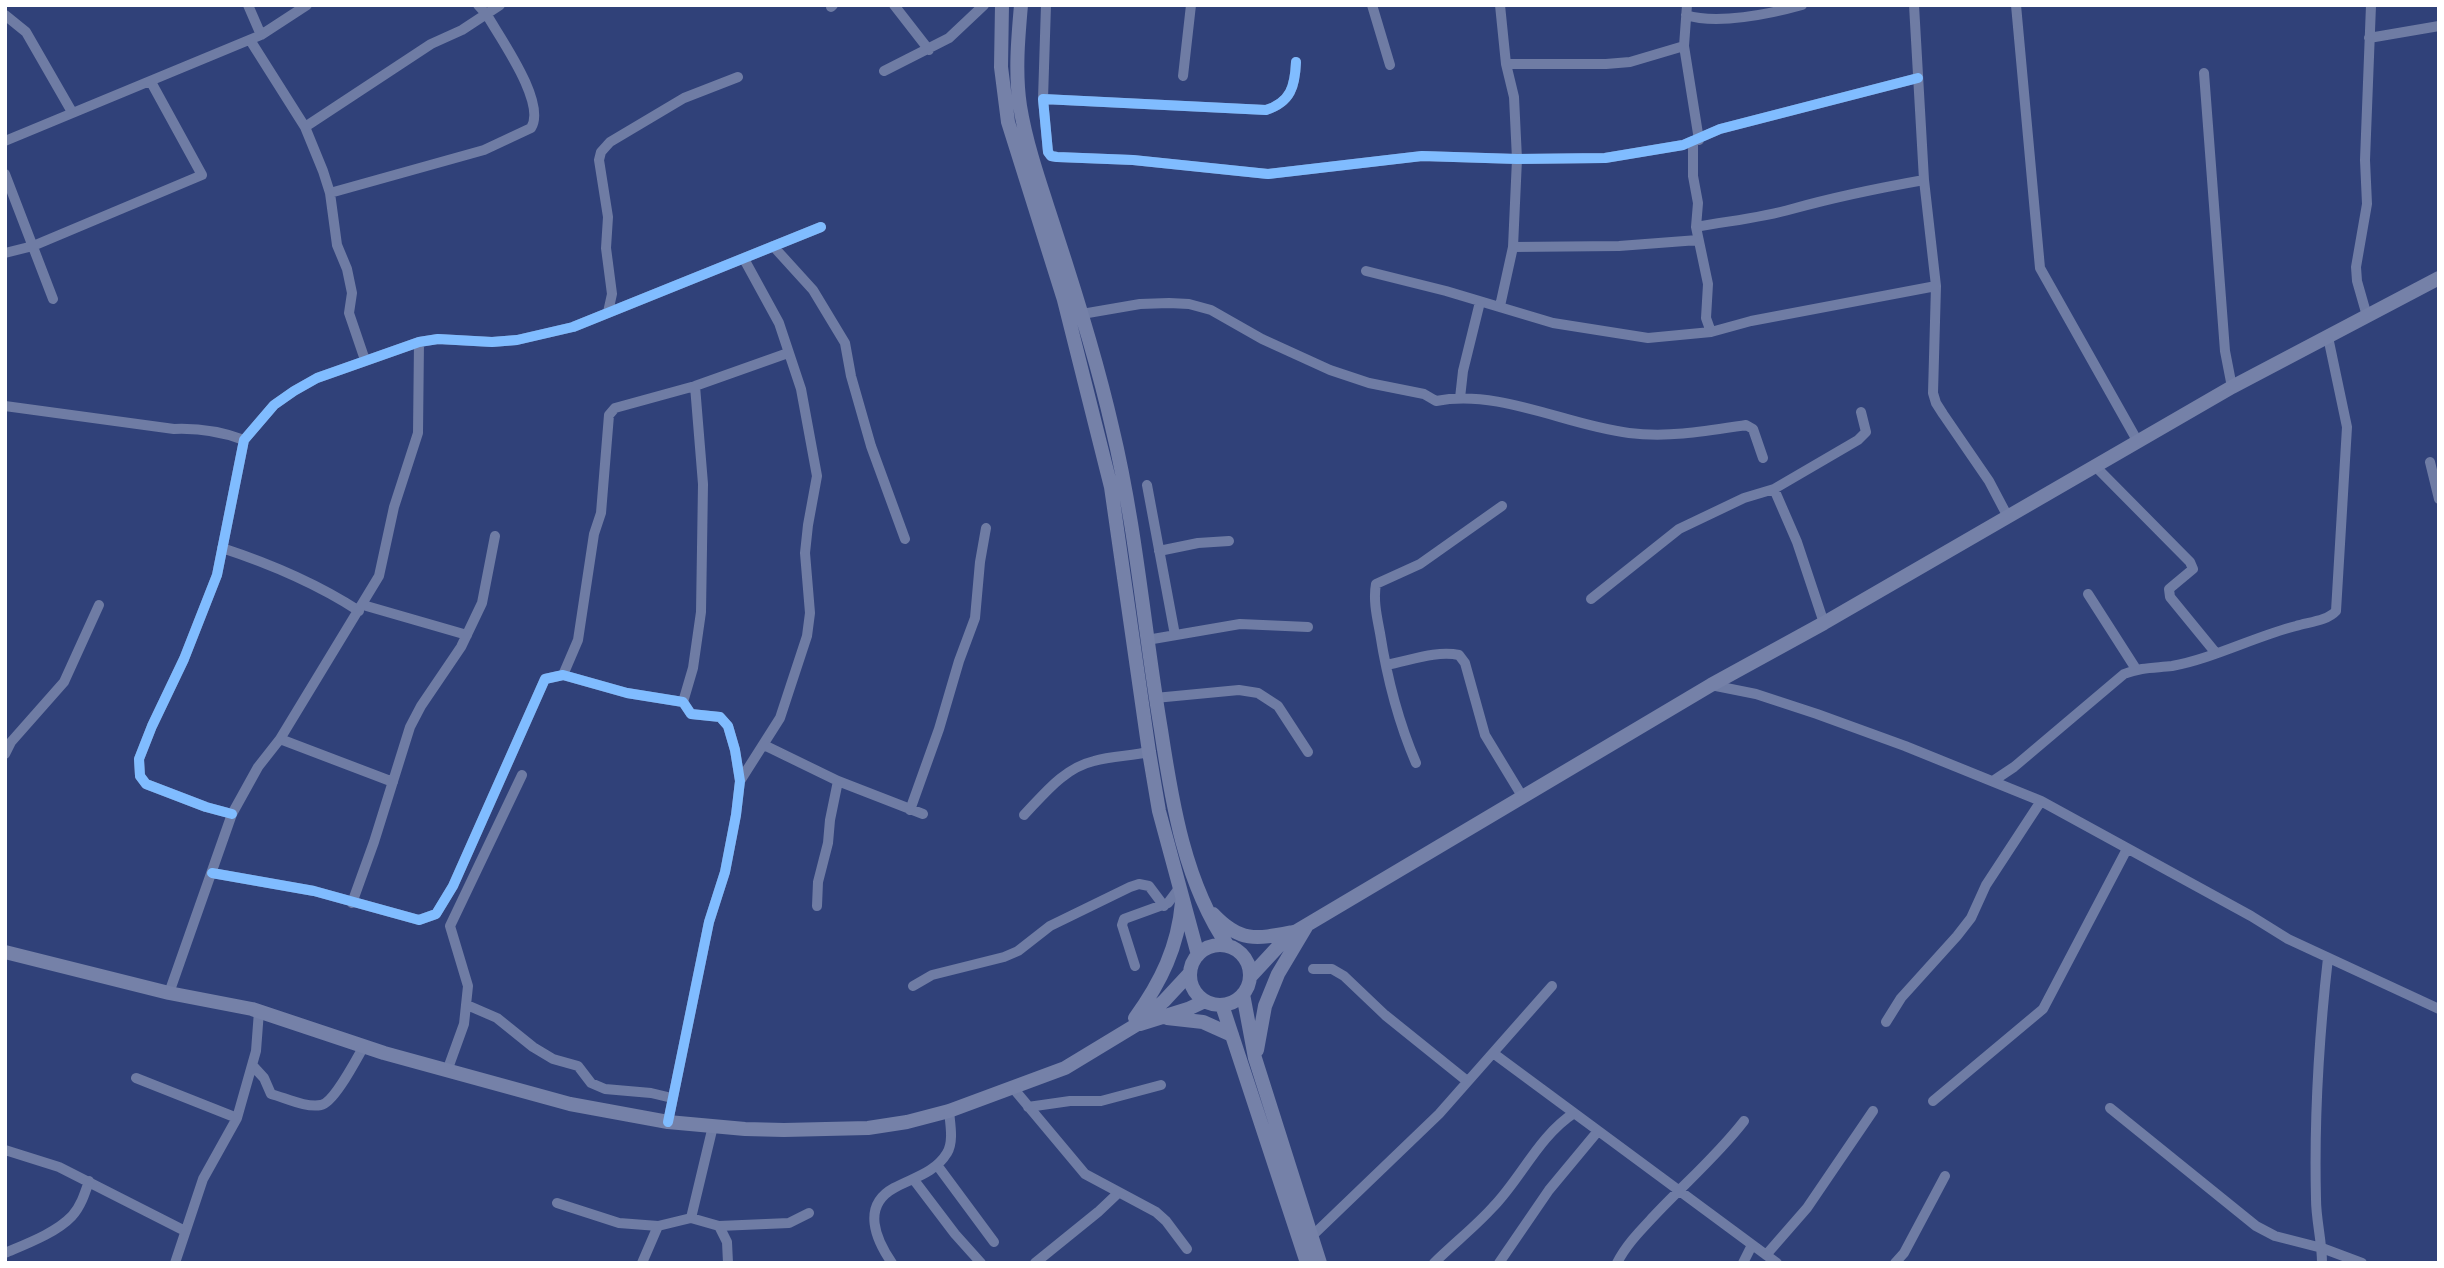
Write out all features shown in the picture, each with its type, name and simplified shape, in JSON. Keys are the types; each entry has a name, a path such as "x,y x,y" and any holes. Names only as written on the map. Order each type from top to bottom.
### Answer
{"main road":[{"path":"1002,5 1000,67 1005,105 1063,300 1111,487 1149,752 1160,811 1198,955"},
{"path":"1021,5 1018,81 1021,107 1112,427 1127,496 1170,788 1185,849 1202,899 1214,926 1231,947 1245,958 1250,978"},
{"path":"1190,973 1195,992 1205,1001 1222,1005 1236,1000 1243,994 1250,978 1291,934 1308,923 1711,685 2232,387 2439,278"},
{"path":"1130,1029 1170,959 1177,938 1181,890"},
{"path":"1202,899 1227,927 1239,935 1260,938 1291,934"},
{"path":"1255,1058 1269,995 1308,923"},
{"path":"5,952 169,993 259,1011 447,1071 570,1104 668,1122 784,1130 869,1128 907,1122 949,1111 1065,1068 1130,1029 1175,990 1190,973 1198,955 1209,947 1231,947 1291,934"},
{"path":"1243,994 1255,1058 1320,1263"},
{"path":"1130,1029 1205,1001"},
{"path":"1222,1005 1307,1263"},
{"path":"1162,1017 1203,1022 1232,1035"}],"street":[{"path":"248,5 261,35"},
{"path":"5,141 250,40 307,5"},
{"path":"330,193 484,150 531,128 534,122 531,93 487,15 478,5"},
{"path":"304,128 431,44 487,15 500,5"},
{"path":"894,5 929,50"},
{"path":"884,71 949,38 984,5"},
{"path":"1046,5 1043,99 1048,152 1057,157 1133,160 1268,174 1422,156 1605,158 1662,150 1696,141 1729,127 1918,78"},
{"path":"1183,76 1191,5"},
{"path":"1372,5 1390,65"},
{"path":"1500,5 1506,64 1514,97 1517,159 1513,247 1500,306"},
{"path":"1711,332 1706,318 1708,284 1696,227 1698,203 1693,176 1696,141 1684,46 1687,10 1704,19 1782,11 1802,5"},
{"path":"1914,5 1923,180 1936,286 1933,393 1936,403 1989,481 2008,517"},
{"path":"2016,5 2040,268 2138,442"},
{"path":"2367,316 2356,267 2367,204 2365,171 2371,5"},
{"path":"5,15 26,32 72,112"},
{"path":"2369,38 2439,26"},
{"path":"250,40 315,148 330,193 337,245 348,270 352,293 349,313 365,360"},
{"path":"1506,64 1630,62 1684,46"},
{"path":"1043,99 1266,110 1275,107 1290,95 1295,83 1296,62"},
{"path":"2204,73 2225,351 2232,387"},
{"path":"608,312 612,294 606,248 608,218 600,171 601,152 610,142 684,98 738,77"},
{"path":"5,253 33,246 202,176 151,82"},
{"path":"5,174 53,299"},
{"path":"1696,227 1780,212 1818,201 1923,180"},
{"path":"232,814 146,784 138,769 139,759 184,659 217,575 244,440 274,405 317,378 419,342 438,339 492,342 517,340 573,327 821,227"},
{"path":"1513,247 1606,246 1698,240"},
{"path":"773,246 813,290 845,343 851,376 871,446 905,539"},
{"path":"740,781 755,752 764,745 780,718 799,666 810,613 805,553 817,476 801,388 779,323 744,259"},
{"path":"1366,271 1446,290 1553,323 1625,335 1667,337 1711,332 1751,321 1936,286"},
{"path":"612,294 622,306"},
{"path":"1460,398 1463,372 1480,302"},
{"path":"1082,314 1140,304 1189,304 1211,310 1262,339 1368,383 1424,394 1436,401 1460,398 1516,406 1595,426 1651,435 1696,433 1746,425 1752,429 1763,458"},
{"path":"1993,781 2014,767 2113,682 2136,669 2172,666 2277,631 2326,618 2336,611 2347,427 2328,337"},
{"path":"169,993 232,814 258,767 280,739 379,576 394,508 418,433 419,342"},
{"path":"563,675 578,640 594,534 601,513 609,415 615,408 695,387 788,353"},
{"path":"668,1122 709,922 726,872 740,781 728,726 720,717 691,714 684,702 696,656 701,612 700,535 703,484 695,387"},
{"path":"5,406 174,429 198,428 244,440"},
{"path":"1591,599 1679,529 1744,498 1774,489 1864,436 1865,426 1861,412"},
{"path":"2430,462 2439,499"},
{"path":"2095,466 2190,562 2193,569 2169,589 2170,597 2215,652"},
{"path":"1147,485 1175,635"},
{"path":"1774,489 1797,542 1824,622"},
{"path":"1416,763 1400,722 1386,665 1376,606 1376,584 1420,564 1502,506"},
{"path":"910,810 975,618 986,528"},
{"path":"352,903 410,727 467,635 482,603 495,536"},
{"path":"1159,551 1198,543 1229,541"},
{"path":"222,548 287,571 361,608 467,635"},
{"path":"2088,594 2136,669"},
{"path":"5,754 11,742 64,682 99,605"},
{"path":"1147,640 1240,624 1308,627"},
{"path":"1386,665 1437,654 1459,655 1465,663 1485,735 1522,796"},
{"path":"212,873 314,891 419,920 436,914 453,886 545,679 563,675 627,693 684,702"},
{"path":"1711,685 1756,694 1793,706 1905,746 2041,802 2251,916 2288,939 2439,1009"},
{"path":"1155,698 1239,690 1258,693 1278,706 1308,752"},
{"path":"280,739 393,782"},
{"path":"764,745 838,781 923,814"},
{"path":"1024,815 1051,786 1078,767 1094,760 1149,752"},
{"path":"447,1071 464,1024 468,986 450,926 522,775"},
{"path":"817,906 818,882 828,843 838,781"},
{"path":"1886,1022 1902,998 1971,918 1986,885 2041,802"},
{"path":"1933,1101 2043,1009 2127,849"},
{"path":"913,986 932,975 1004,957 1017,951 1050,926 1139,884 1149,886 1164,906"},
{"path":"1135,966 1122,925 1124,919 1164,906 1181,890"},
{"path":"2322,1263 2315,1202 2328,958"},
{"path":"1313,969 1332,969 1343,976 1385,1015 1466,1081"},
{"path":"1311,1237 1439,1114 1552,986"},
{"path":"467,1005 497,1018 553,1059 578,1066 591,1083 605,1089 651,1093 672,1098"},
{"path":"175,1263 203,1179 237,1118 253,1066 259,1011"},
{"path":"253,1066 264,1078 271,1094 307,1104 322,1105 326,1104 341,1083 364,1046"},
{"path":"1493,1053 1777,1263"},
{"path":"136,1078 237,1118"},
{"path":"1028,1107 1070,1101 1101,1101 1161,1085"},
{"path":"1013,1088 1084,1174 1156,1212 1187,1249"},
{"path":"2110,1108 2256,1226 2275,1236 2322,1248 2362,1263"},
{"path":"892,1263 873,1226 874,1215 880,1200 888,1192 937,1165 949,1152 949,1111"},
{"path":"1766,1255 1807,1208 1873,1111"},
{"path":"1433,1263 1494,1206 1558,1124 1574,1113"},
{"path":"1617,1263 1625,1247 1678,1189 1704,1167 1744,1121"},
{"path":"691,1218 713,1126"},
{"path":"1499,1263 1549,1190 1598,1130"},
{"path":"5,1150 59,1167 185,1231"},
{"path":"937,1165 994,1242"},
{"path":"1895,1263 1904,1253 1945,1176"},
{"path":"914,1180 981,1263"},
{"path":"5,1253 48,1232 72,1216 82,1201 89,1181"},
{"path":"1035,1263 1098,1213 1118,1193"},
{"path":"557,1203 619,1223 657,1226 691,1218 719,1226 789,1223 809,1213"},
{"path":"642,1263 657,1226"},
{"path":"719,1226 727,1242 728,1263"},
{"path":"1743,1263 1752,1245"}],"cycle path":[{"path":"1296,62 1290,92 1281,102 1266,110 1043,99 1048,152 1057,157 1133,160 1268,174 1422,156 1605,158 1683,145 1720,129 1918,78"},
{"path":"232,814 146,784 140,776 139,759 184,659 217,575 244,440 274,405 317,378 419,342 438,339 492,342 517,340 573,327 821,227"},
{"path":"212,873 314,891 419,920 436,914 453,886 545,679 563,675 627,693 683,702 691,714 720,717 728,726 735,750 740,781 736,815 725,872 709,922 668,1122"}]}
